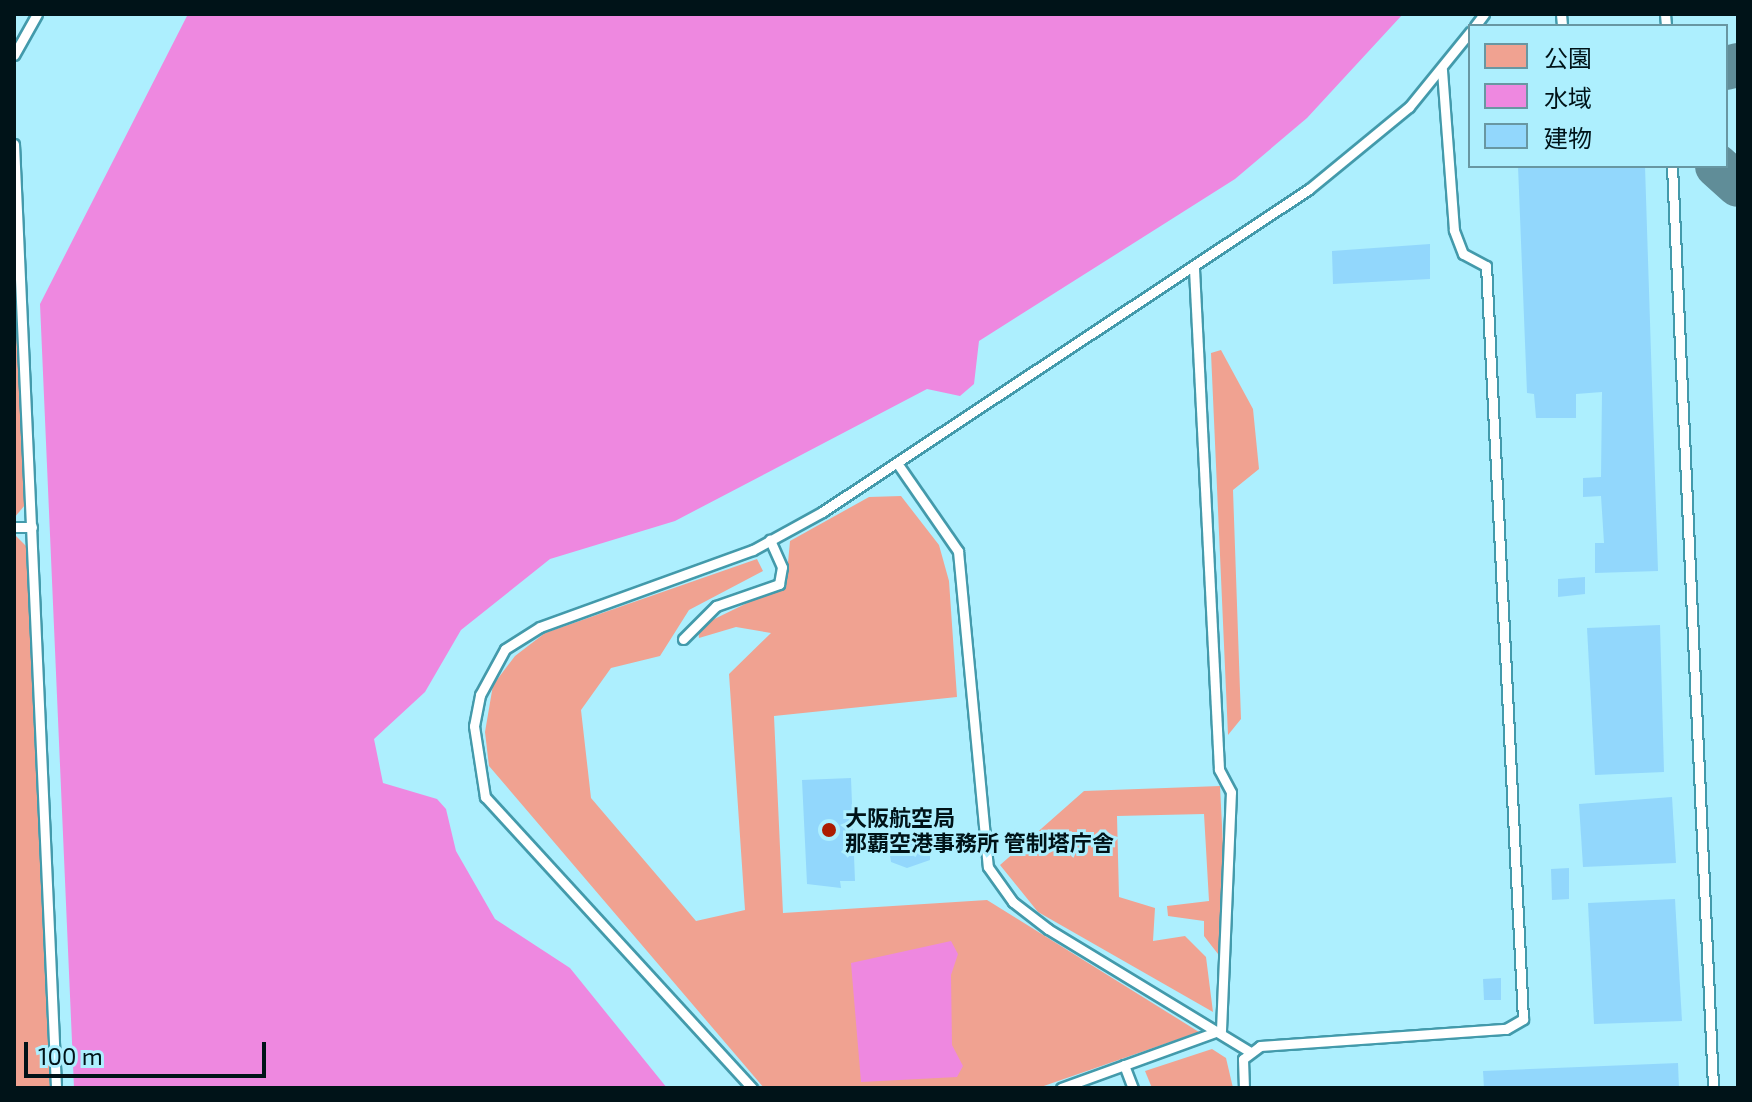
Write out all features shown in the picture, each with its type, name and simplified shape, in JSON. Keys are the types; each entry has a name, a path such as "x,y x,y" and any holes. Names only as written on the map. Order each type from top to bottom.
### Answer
{"lane":[{"path":"14,55 37,14"},
{"path":"752,1088 485,797 474,726 493,667 505,649 540,627 770,540 897,463 1309,189 1409,107 1468,35"},
{"path":"897,463 958,551 988,867 1013,902 1048,929 1221,1030 1249,1051 1506,1029 1523,1019 1486,266 1463,254 1454,230 1442,69"},
{"path":"14,144 56,1088"},
{"path":"1672,168 1713,1088"},
{"path":"1194,268 1219,769 1231,792 1221,1030"},
{"path":"14,527 32,527"},
{"path":"683,639 716,606 779,584 782,567 770,540"},
{"path":"1061,1088 1221,1030"},
{"path":"1244,1088 1249,1051"},
{"path":"1124,1065 1133,1088"}],"green space":[{"path":"14,241 25,505 14,518"},
{"path":"1221,350 1253,409 1259,469 1233,490 1241,719 1228,735 1211,353"},
{"path":"901,496 939,545 949,581 957,697 774,716 783,913 987,900 1199,1032 1038,1088 764,1088 489,766 485,732 493,685 515,656 545,633 757,559 763,571 689,610 660,656 611,668 581,710 591,798 696,921 745,910 729,674 771,633 736,627 699,638 698,627 786,584 790,541 869,497"},
{"path":"14,534 26,546 50,1088 14,1088"},
{"path":"1220,786 1227,925 1218,954 1204,936 1204,921 1168,916 1167,906 1209,901 1204,814 1117,816 1119,897 1155,908 1153,941 1185,936 1206,957 1213,1012 1038,912 1000,865 1084,791"},
{"path":"1212,1049 1226,1058 1233,1088 1152,1088 1145,1071"}],"water":[{"path":"188,14 1403,14 1307,118 1235,179 979,341 974,384 960,396 927,389 675,521 550,559 461,630 425,692 374,739 383,783 437,799 446,809 456,851 495,919 570,968 667,1088 74,1088 40,304"},
{"path":"951,941 958,954 951,975 952,1045 963,1066 957,1077 861,1082 851,963"}],"building":[{"path":"1518,168 1645,168 1658,571 1595,573 1595,543 1604,543 1601,496 1583,497 1583,478 1601,477 1602,392 1576,394 1576,418 1536,418 1534,394 1527,393"},
{"path":"1430,244 1430,279 1333,284 1332,251"},
{"path":"1585,577 1585,594 1558,597 1558,579"},
{"path":"1660,625 1664,772 1595,775 1587,628"},
{"name":"大阪航空局 那覇空港事務所 管制塔庁舎","path":"851,778 855,881 840,881 841,888 807,884 802,780"},
{"path":"1672,797 1676,863 1583,867 1579,804"},
{"path":"910,840 930,847 930,860 907,868 891,862 889,849"},
{"path":"1569,868 1569,899 1552,900 1551,869"},
{"path":"1675,899 1682,1021 1594,1024 1588,903"},
{"path":"1501,978 1501,1000 1484,1000 1483,979"},
{"path":"1678,1063 1679,1088 1484,1088 1483,1071"}],"taxiway":[{"path":"1728,68 1738,65"},
{"path":"1719,168 1738,185"}],"place":[{"name":"大阪航空局 那覇空港事務所 管制塔庁舎","path":"829,830"}]}
